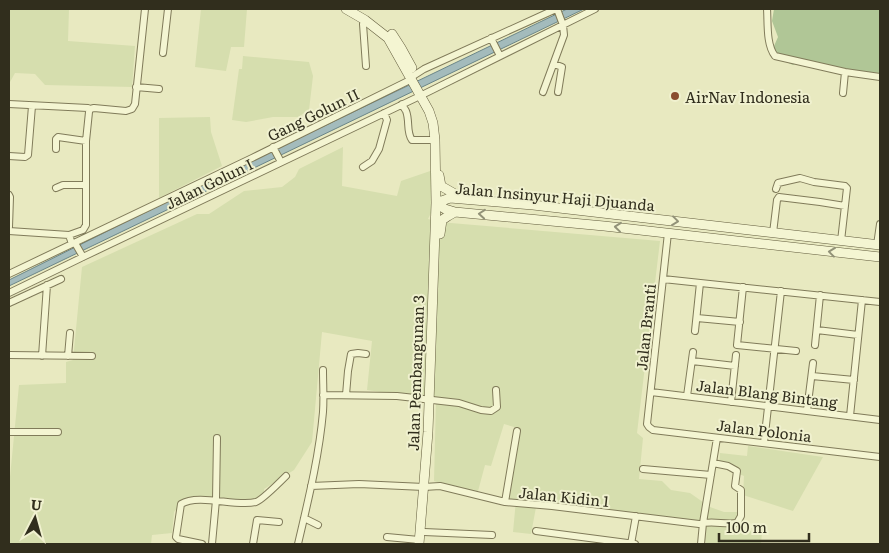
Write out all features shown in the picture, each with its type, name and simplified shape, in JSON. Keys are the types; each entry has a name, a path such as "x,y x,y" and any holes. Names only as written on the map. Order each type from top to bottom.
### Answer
{"main road":[{"path":"346,9 365,20 388,38 413,77 435,119 439,134 438,171 440,184 463,199"},
{"path":"354,9 392,34 401,48 413,77"},
{"name":"Jalan Pembangunan 3","path":"422,94 433,123 435,140 436,203 431,400"},
{"name":"Jalan Insinyur Haji Djuanda","path":"436,203 450,198 533,205 878,245"},
{"name":"Jalan Insinyur Haji Djuanda","path":"436,203 444,209 455,212 530,218 880,257"},
{"path":"530,218 535,210 533,205"},
{"name":"Jalan Pembangunan 3","path":"421,540 426,487 440,227 442,220 455,212"},
{"path":"748,242 749,230"},
{"path":"762,243 768,232"}],"street":[{"path":"9,104 90,109 132,109 135,104 145,9"},
{"path":"163,53 168,9"},
{"name":"Jalan Golun I","path":"9,293 280,160 384,113 562,22 595,9"},
{"path":"767,9 769,45 775,56 846,72 880,77"},
{"path":"543,92 564,35 562,22 554,10"},
{"name":"Gang Golun II","path":"9,274 274,148 408,81 424,69 492,41 554,10"},
{"path":"365,20 363,24 366,66"},
{"path":"492,41 499,54"},
{"path":"554,64 562,67 558,92"},
{"path":"843,93 846,72"},
{"path":"136,87 159,89"},
{"path":"402,104 406,112 409,136 412,140 435,140"},
{"path":"9,156 24,157 28,155 32,106"},
{"path":"9,232 69,235 83,230 86,225 86,141 90,109"},
{"path":"363,167 372,161 379,149 387,120 384,113"},
{"path":"56,149 56,139 58,137 86,141"},
{"path":"274,148 280,160"},
{"path":"776,189 778,183 800,178 845,186 847,188 846,206 841,241"},
{"path":"56,188 63,184 86,185"},
{"path":"9,195 9,227"},
{"path":"768,232 779,197 846,206"},
{"path":"878,245 880,224"},
{"path":"83,230 89,236"},
{"name":"Jalan Branti","path":"647,424 668,233"},
{"path":"69,235 82,256"},
{"path":"9,303 61,279"},
{"path":"663,279 880,302"},
{"path":"695,331 700,283"},
{"path":"42,356 48,285"},
{"path":"743,287 737,344 796,351"},
{"path":"764,443 781,291"},
{"path":"815,345 820,295"},
{"path":"850,416 862,300"},
{"path":"697,318 740,322"},
{"path":"817,330 858,335"},
{"path":"68,356 70,333"},
{"path":"687,396 693,352"},
{"path":"346,395 351,354 366,354"},
{"path":"731,402 736,355"},
{"path":"9,356 92,356"},
{"path":"692,361 735,366"},
{"path":"807,411 814,362"},
{"path":"298,544 311,486 323,412 323,370"},
{"path":"812,376 854,380"},
{"path":"323,395 397,396 459,403 491,411 497,406 496,390"},
{"name":"Jalan Blang Bintang","path":"651,392 880,420"},
{"name":"Jalan Polonia","path":"647,424 653,430 880,457"},
{"path":"505,502 517,431"},
{"path":"9,432 58,432"},
{"path":"212,544 216,500 217,438"},
{"path":"701,544 717,438"},
{"name":"Jalan Kidin 1","path":"311,486 359,484 440,486 505,502 699,524 708,522 738,523 741,516 741,490 735,486 737,471 728,466 713,463"},
{"path":"643,469 711,475"},
{"path":"202,544 176,537 181,504 187,500 258,502 286,476"},
{"path":"631,544 636,516"},
{"path":"304,518 318,525"},
{"path":"253,544 257,520 278,522"},
{"path":"536,531 635,544"},
{"path":"387,537 421,540 492,535"}],"green space":[{"path":"9,9 69,9 68,41 135,46 132,87 45,85 35,74 15,73 9,82"},
{"path":"201,9 247,9 244,47 231,47 226,71 195,67"},
{"path":"774,9 880,9 880,73 838,70 800,62 793,65 770,55 778,37 772,21"},
{"path":"243,56 309,62 313,76 309,110 298,117 273,117 246,122 232,120 239,69 242,69"},
{"path":"210,117 211,132 222,166 159,198 159,118"},
{"path":"343,147 342,186 397,196 401,181 436,169 436,203 428,219 439,222 660,241 637,433 643,438 639,479 662,481 671,490 690,493 710,507 724,512 742,512 742,530 762,532 761,544 706,544 701,522 537,502 531,534 513,532 516,500 505,499 514,470 521,429 504,424 491,466 485,465 477,495 434,481 436,400 367,390 372,341 322,332 312,442 294,470 264,489 264,500 185,500 174,512 172,533 152,535 151,544 9,544 9,478 19,385 66,383 66,362 73,360 82,267 197,214 209,214 244,191 282,187 295,177 299,169"},
{"path":"748,446 823,457 793,511 743,495 744,476 719,466 720,453 747,456"}],"water":[{"path":"567,9 584,9 9,286 9,280 156,207"}],"place":[{"name":"AirNav Indonesia","path":"675,96"}]}
